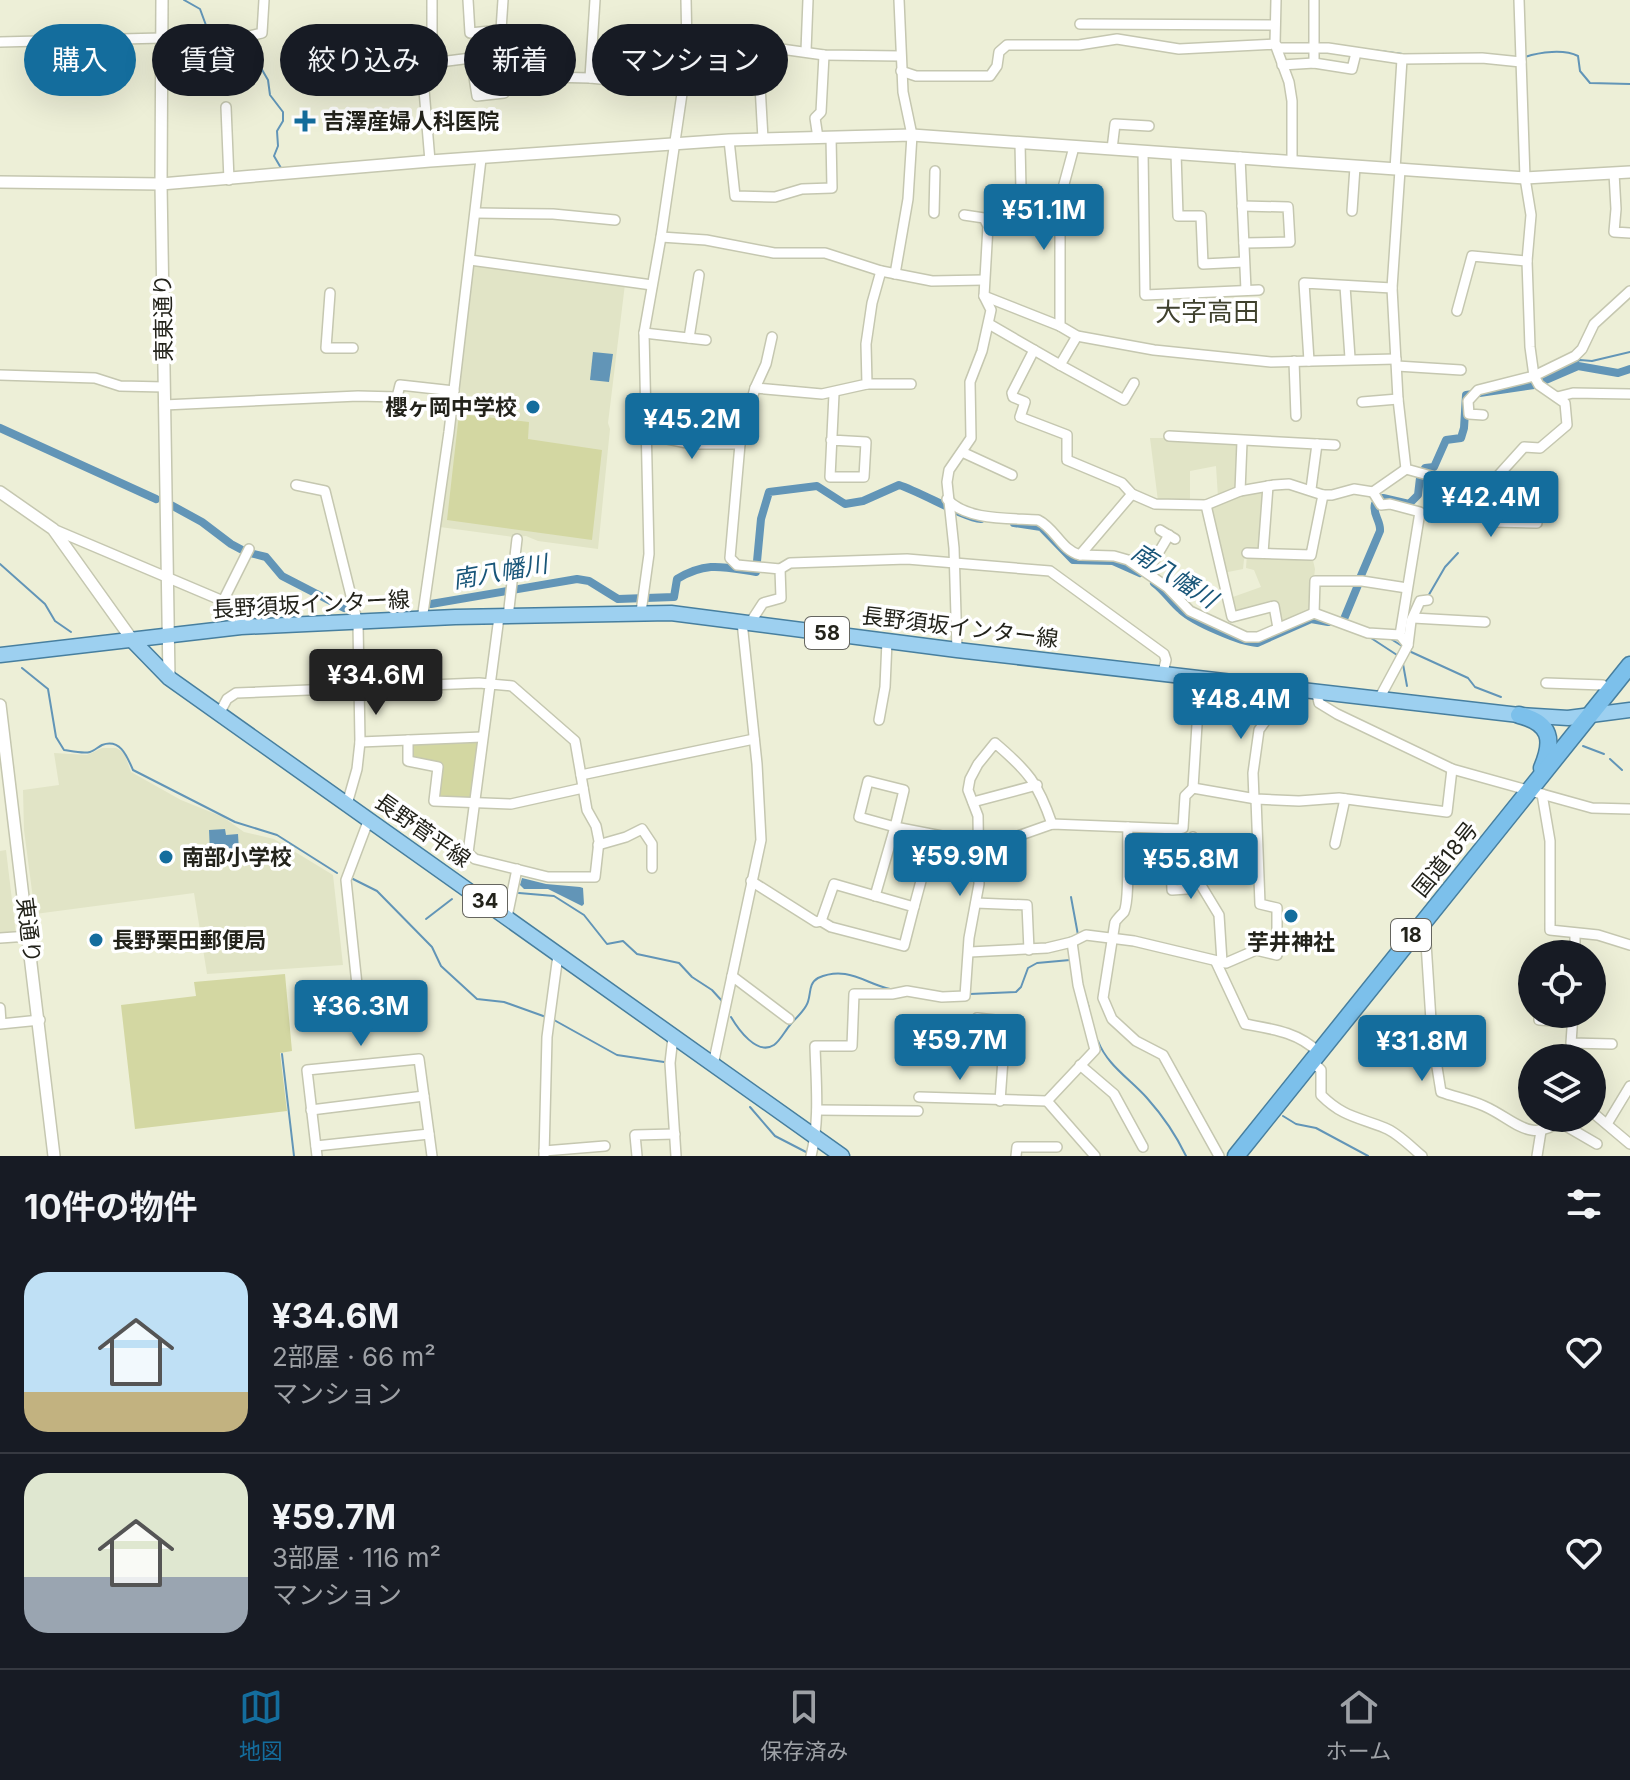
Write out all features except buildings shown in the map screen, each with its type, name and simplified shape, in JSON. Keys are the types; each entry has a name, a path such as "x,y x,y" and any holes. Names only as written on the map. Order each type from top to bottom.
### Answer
{"highway":[{"name":"国道18号","path":"1236,1156 1318,1060 1414,932 1534,789 1630,665"},
{"path":"1519,715 1539,722 1549,739 1546,759 1534,789"}],"main road":[{"name":"長野須坂インター線","path":"133,641 241,627 503,617 643,603 671,613 957,650 1519,715 1589,717 1630,710"},
{"path":"0,655 133,641"},
{"name":"長野菅平線","path":"133,641 169,678 842,1156"},
{"name":"長野須坂インター線","path":"1589,717 1604,721 1630,720"}],"street":[{"name":"東東通り","path":"162,0 162,24"},
{"path":"263,24 264,0"},
{"path":"432,0 432,24"},
{"path":"468,0 470,33 501,30 503,0"},
{"path":"448,61 471,58 477,96 504,93 504,81 547,77 590,78 595,0"},
{"path":"686,0 687,24"},
{"path":"806,51 808,0"},
{"path":"895,274 908,199 912,135 901,71 899,0"},
{"path":"1276,0 1275,44 1292,101 1292,162"},
{"path":"1314,0 1314,63"},
{"path":"1519,0 1525,178 1531,215 1527,261 1536,380 1565,403 1567,425 1540,448 1524,447 1496,478 1493,522 1531,520"},
{"path":"1080,24 1275,25"},
{"path":"0,42 152,38"},
{"path":"901,71 916,76 990,76 997,66 999,52 1007,45 1079,45 1117,39 1179,49 1275,44 1279,48 1315,48 1402,59 1482,58 1521,62"},
{"path":"788,50 824,55 900,56"},
{"path":"1282,65 1314,63 1352,69 1356,53"},
{"path":"818,138 815,118 821,112 824,55"},
{"path":"1402,59 1392,288 1398,399 1406,469"},
{"name":"東東通り","path":"162,96 169,678"},
{"path":"425,96 430,161"},
{"path":"643,603 649,554 644,333 681,96"},
{"path":"761,96 763,139"},
{"path":"226,107 229,180"},
{"path":"1112,149 1115,124 1149,126"},
{"path":"0,182 161,184 729,140 912,135 1525,178 1630,172"},
{"path":"729,140 735,196 775,197 802,189 832,188 831,137"},
{"path":"995,193 1021,190 1020,143"},
{"path":"1060,326 1060,199 1074,147"},
{"path":"1143,151 1145,295 1259,290"},
{"path":"1176,153 1178,216 1201,216 1203,264 1244,262"},
{"path":"1240,157 1246,290"},
{"path":"422,620 454,391 481,159"},
{"path":"1352,211 1355,167"},
{"path":"934,213 935,171"},
{"path":"1614,173 1614,232 1630,233"},
{"path":"1242,206 1288,207 1290,242 1244,243"},
{"path":"476,213 553,214 615,220"},
{"path":"957,650 948,504 949,470 971,438 970,382 991,310 984,296 988,226 984,218 964,215"},
{"path":"661,237 706,240 774,253 825,253 881,271 932,281 984,280"},
{"path":"1457,311 1472,256 1527,261"},
{"path":"470,260 652,285"},
{"path":"867,384 866,344 881,271"},
{"path":"689,338 699,275"},
{"path":"1309,361 1304,283 1392,288"},
{"path":"1345,286 1350,358"},
{"path":"1483,415 1469,414 1468,401 1475,394 1536,380 1575,356 1582,349 1594,324 1630,291"},
{"path":"330,293 326,348 353,348"},
{"path":"984,296 1060,326 1077,336 1144,349 1271,362 1350,358 1461,370"},
{"path":"989,324 1124,400 1134,383"},
{"path":"644,333 706,340"},
{"path":"1060,365 1077,336"},
{"path":"772,337 740,444 730,558 737,565 780,569 790,563 907,559 1050,571 1164,654 1163,672"},
{"path":"1034,350 1012,393 1013,397 1025,402 1020,417 1067,435 1067,460 1122,483 1132,494 1155,504 1206,505 1240,491 1289,484 1323,495 1354,489 1373,492 1406,469"},
{"path":"1294,361 1296,416"},
{"path":"0,375 95,378 120,386 164,387"},
{"path":"755,388 834,394 867,384 911,384"},
{"path":"164,405 397,397 400,385 454,391"},
{"path":"1557,397 1573,393 1630,394"},
{"path":"831,440 866,442 864,477 830,477 831,440 834,394"},
{"path":"1362,402 1398,399"},
{"path":"648,435 692,444 740,444"},
{"path":"1169,436 1335,445"},
{"path":"1240,491 1242,442"},
{"path":"1311,489 1317,444"},
{"path":"962,452 1012,475"},
{"path":"1406,469 1493,497"},
{"path":"296,485 325,491 358,624 360,742 357,769 347,804"},
{"path":"1263,553 1268,486"},
{"path":"0,492 53,529 223,601 239,610 241,627"},
{"path":"1373,492 1381,505 1390,504 1420,512 1400,635 1408,645"},
{"path":"1080,555 1132,494"},
{"path":"1247,553 1311,555 1323,495"},
{"path":"948,504 971,513 1038,520 1046,524 1068,550 1080,555 1114,556 1128,560 1167,587 1190,611 1236,634 1258,637 1314,613 1368,633 1400,635"},
{"path":"1206,505 1232,617 1274,606 1278,628"},
{"path":"53,529 133,641"},
{"path":"1147,572 1168,535"},
{"path":"219,714 227,699 236,693 490,684 512,686 575,741 587,810 596,826 595,877 548,877 471,857 468,853 490,684 503,617 513,590 517,539"},
{"path":"223,601 248,552"},
{"path":"713,1065 761,840 746,622 763,603 781,598 780,569"},
{"path":"1314,613 1315,581 1362,581 1407,588"},
{"path":"1380,697 1408,645 1420,601 1428,600"},
{"path":"1413,618 1485,622"},
{"path":"879,720 885,687 887,641"},
{"path":"875,896 895,827 904,790 868,781 859,817 895,827 978,843 1015,837 1052,824 1183,828 1185,796 1193,788 1200,677"},
{"path":"1546,683 1603,685"},
{"path":"970,952 1029,950 1072,942 1086,935 1150,944 1219,962 1256,950 1277,955 1277,908 1260,904 1253,773 1259,730 1269,716 1268,685"},
{"path":"1316,690 1319,703 1337,714 1452,769 1534,789 1592,808 1630,809"},
{"name":"東通り","path":"0,705 6,796 29,936 54,1156"},
{"path":"360,742 482,737"},
{"path":"581,775 754,739"},
{"path":"408,740 408,761 438,767 434,801 511,804 583,788"},
{"path":"811,1156 816,1137 817,1110 815,1046 852,1046 854,994 918,992 965,996 969,938 979,884 978,816 968,790 978,764 995,743 1037,785 1052,824"},
{"path":"1193,788 1255,799 1345,799 1447,812 1452,769"},
{"path":"973,802 1037,785"},
{"path":"1534,789 1550,841 1550,930 1598,935 1630,945"},
{"path":"1335,844 1345,799"},
{"path":"359,1004 346,880 369,819"},
{"path":"1128,827 1128,895 1123,912 1115,922 1103,998 1112,1019 1136,1041 1163,1055 1219,1156"},
{"path":"598,845 642,829 652,844 652,868"},
{"path":"1170,829 1172,890 1187,889"},
{"path":"1193,837 1199,882 1219,915 1219,962 1245,1024 1296,1036 1318,1060 1321,1095 1328,1102 1352,1117 1386,1128 1422,1156"},
{"path":"751,881 816,922 904,946 925,866"},
{"path":"507,917 517,869"},
{"path":"821,921 834,884 914,907"},
{"path":"976,903 1027,905 1029,950"},
{"path":"1414,932 1426,943 1432,1036 1441,1092 1485,1106 1518,1126"},
{"path":"1575,934 1575,940"},
{"path":"0,938 29,936"},
{"path":"919,1097 1047,1101 1095,1050 1072,942"},
{"path":"558,955 547,1037 544,1153 605,1146"},
{"path":"732,976 789,1019"},
{"path":"0,1008 1,1024 40,1020"},
{"path":"977,1018 995,1020 1019,1037 1003,1059 1000,1101"},
{"path":"1572,1028 1571,1043 1612,1044"},
{"path":"673,1037 670,1063 676,1156"},
{"path":"429,1134 316,1151 307,1070 419,1059 432,1156"},
{"path":"1080,1065 1114,1094 1143,1147"},
{"path":"1630,1086 1607,1124 1630,1144"},
{"path":"311,1110 424,1096"},
{"path":"1047,1101 1095,1156"},
{"path":"817,1110 918,1111"},
{"path":"1537,1156 1541,1132"},
{"path":"1580,1132 1597,1144"},
{"path":"637,1156 635,1135 675,1134"},
{"path":"1016,1156 1017,1147 1057,1147"}],"shaded area":[{"name":"櫻ヶ岡中学校","path":"474,263 625,284 608,423 610,429 598,549 538,541 526,536 440,527"},
{"path":"1150,438 1198,438 1239,444 1237,490 1218,497 1216,466 1190,471 1190,503 1158,501"},
{"path":"1265,489 1261,550 1245,550 1243,569 1223,573 1209,508 1238,495"},
{"path":"1247,554 1312,556 1315,569 1310,611 1280,621 1277,603 1234,613 1230,598 1261,587 1254,570 1246,568"},
{"name":"南部小学校","path":"102,748 116,748 124,752 131,772 181,800 223,817 244,832 274,839 333,875 343,965 207,974 194,893 35,914 24,830 23,790 59,785 54,753 87,755"},
{"path":"6,850 16,934 0,935 0,851"}],"green space":[{"path":"459,414 529,422 528,439 602,450 592,540 447,520"},
{"path":"478,740 471,801 438,798 443,764 411,759 411,742"},
{"path":"285,974 292,1051 280,1053 287,1111 135,1129 121,1005 196,996 194,982"}],"water":[{"path":"593,352 613,354 609,382 590,380"},
{"path":"225,829 226,835 238,834 239,851 210,853 209,830"},
{"path":"522,878 583,888 584,904 582,906 548,889 524,889 520,885"}],"waterway":[{"path":"184,0 200,9 206,24"},
{"path":"1372,50 1410,55"},
{"path":"1525,57 1566,52 1578,56 1580,71 1590,83 1630,84"},
{"path":"264,73 270,95 283,112 274,156 281,168"},
{"path":"1541,378 1580,360 1592,361 1630,352"},
{"name":"南八幡川","path":"1423,472 1425,468 1434,467 1446,440 1461,438 1466,395 1534,385 1578,366 1618,373 1630,369"},
{"name":"南八幡川","path":"0,428 156,499"},
{"name":"南八幡川","path":"1383,498 1409,504 1418,495 1420,478"},
{"name":"南八幡川","path":"431,604 577,579 589,581 618,599 674,597 677,579 697,570 715,567 756,572 761,519 769,492 817,486 845,504 863,501 899,485 981,519"},
{"name":"南八幡川","path":"1360,578 1380,531 1375,504"},
{"name":"南八幡川","path":"171,505 202,522 231,544 266,557 282,576 344,608"},
{"name":"南八幡川","path":"1014,523 1041,527 1073,560 1113,561 1140,573"},
{"path":"1427,598 1445,567 1458,553"},
{"path":"0,564 45,604 55,621 71,632"},
{"name":"南八幡川","path":"1154,583 1187,615 1249,642 1257,643 1311,619 1328,622"},
{"name":"南八幡川","path":"1344,619 1358,585"},
{"path":"1371,638 1397,655"},
{"path":"1391,639 1402,646"},
{"path":"1409,651 1468,678 1475,687 1501,697"},
{"path":"1403,664 1407,686"},
{"path":"22,668 48,689 56,737 64,750 87,753 102,745 114,744 122,750 133,770 235,822 277,835 337,873"},
{"path":"1583,746 1604,754"},
{"path":"1610,759 1622,770"},
{"path":"353,879 377,891 432,947 441,966 477,999 504,1002 546,1017"},
{"path":"519,893 554,896 584,915 607,944 623,941 637,954 679,963 722,1001"},
{"path":"1071,897 1078,935"},
{"path":"426,919 452,899"},
{"path":"970,994 1016,992 1028,968 1037,963 1070,960"},
{"path":"731,1017 749,1040 761,1047 768,1047 778,1041 804,1009 812,984 818,978 847,974 890,989"},
{"path":"1085,995 1089,1008"},
{"path":"554,1020 617,1055 664,1062"},
{"path":"1098,1041 1113,1065 1158,1112 1186,1156"},
{"path":"282,1054 294,1156"},
{"path":"750,1107 775,1136 806,1152"},
{"path":"1283,1116 1296,1124 1316,1128 1368,1156"}],"place":[{"name":"吉澤産婦人科医院","path":"305,121"},
{"name":"櫻ヶ岡中学校","path":"533,407"},
{"name":"南部小学校","path":"166,857"},
{"name":"芋井神社","path":"1291,916"},
{"name":"長野栗田郵便局","path":"96,940"}],"district":[{"name":"大字高田","path":"1207,312"}]}
